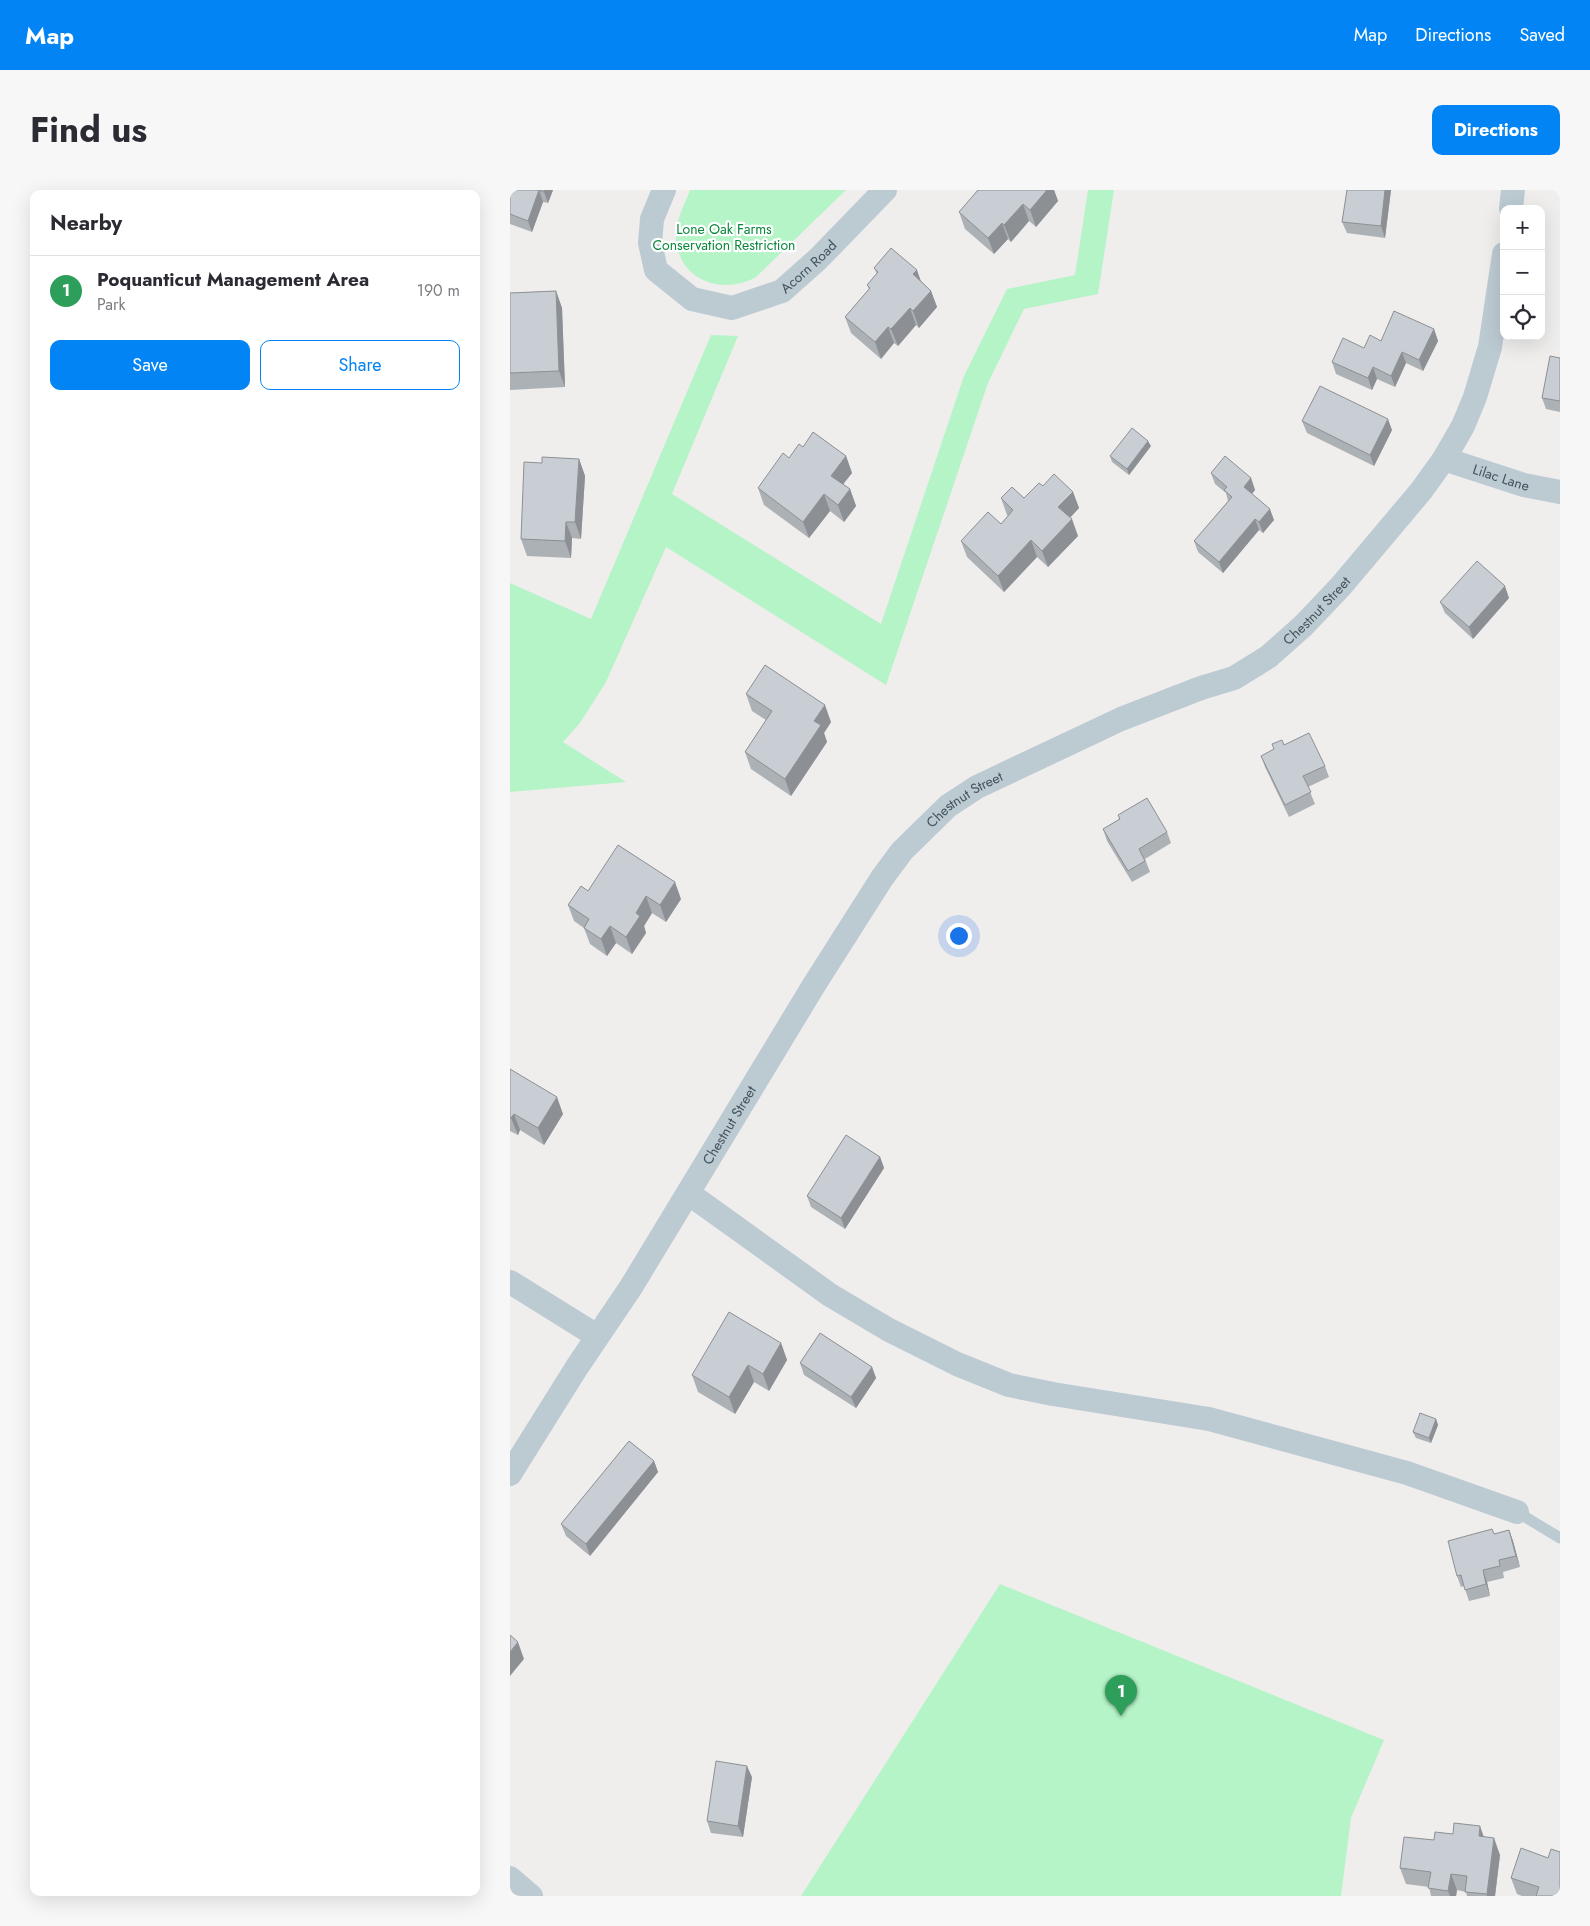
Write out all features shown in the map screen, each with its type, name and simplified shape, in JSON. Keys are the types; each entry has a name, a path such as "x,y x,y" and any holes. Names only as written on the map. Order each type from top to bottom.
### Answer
{"street":[{"name":"Acorn Road","path":"664,190 652,219 650,243 656,270 692,299 732,308 782,291 818,259 885,190"},
{"path":"1511,205 1513,190"},
{"name":"Chestnut Street","path":"510,1474 597,1336 630,1288 855,920 902,851 948,806 977,788 1121,719 1201,688 1234,678 1268,657 1304,625 1341,586 1421,491 1444,459 1475,398 1490,346 1500,280"},
{"name":"Lilac Lane","path":"1444,459 1524,485 1560,492"},
{"path":"688,1193 797,1273 838,1300 889,1330 957,1364 1009,1385 1209,1419 1408,1473 1517,1512"},
{"path":"510,1282 597,1336"},
{"path":"510,1878 531,1896"}],"lane":[{"path":"1517,1512 1560,1538"}],"green space":[{"name":"Lone Oak Farms Conservation Restriction","path":"690,190 846,190 756,277 742,283 728,285 702,280 691,272 683,262 678,249 677,223"},
{"path":"1088,190 1114,190 1098,294 1024,309 988,383 886,685 666,547 606,682 580,723 563,742 626,782 510,792 510,583 591,619 711,335 738,336 672,494 881,624 964,376 1007,289 1075,275"},
{"path":"1000,1584 1384,1740 1351,1818 1341,1896 801,1896"}],"building":[{"path":"510,190 539,190 528,221 510,214"},
{"path":"978,190 1047,190 1030,210 1023,204 1004,225 1002,223 988,238 959,212"},
{"path":"1347,190 1385,190 1381,226 1342,222"},
{"path":"891,248 917,270 913,274 931,291 913,311 910,308 891,329 888,327 875,342 845,317 870,288 867,285 878,272 874,268"},
{"path":"556,291 559,371 510,373 510,293"},
{"path":"1394,311 1434,329 1419,360 1402,352 1391,376 1373,367 1368,378 1332,362 1343,338 1364,348 1370,335 1381,341"},
{"path":"1550,356 1560,358 1560,401 1542,398"},
{"path":"1320,386 1388,419 1370,455 1302,421"},
{"path":"1132,428 1148,441 1127,469 1110,456"},
{"path":"813,432 846,456 831,476 850,489 838,505 824,494 803,522 758,488 783,453 789,458 799,444 803,447"},
{"path":"1225,456 1251,478 1244,487 1270,509 1259,522 1255,519 1219,562 1194,541 1232,497 1224,490 1227,487 1211,473"},
{"path":"542,457 579,459 575,522 566,522 565,541 521,539 524,462 542,463"},
{"path":"1054,474 1073,492 1058,507 1072,519 1042,551 1031,540 998,576 961,541 988,512 1001,524 1013,510 1001,498 1012,487 1024,498 1039,483 1043,486"},
{"path":"1477,561 1505,586 1469,627 1440,602"},
{"path":"765,665 825,705 814,721 821,725 785,779 745,752 772,711 746,694"},
{"path":"1309,733 1325,766 1303,776 1311,792 1285,805 1261,756 1274,749 1272,744 1282,740 1284,745"},
{"path":"1147,798 1167,832 1139,849 1145,861 1128,871 1103,829 1120,819 1118,815"},
{"path":"618,845 675,882 660,905 646,896 636,913 640,916 626,937 610,926 601,939 584,928 589,919 568,905 581,886 588,891"},
{"path":"510,1069 557,1097 538,1128 514,1114 510,1117"},
{"path":"846,1135 880,1157 841,1218 807,1196"},
{"path":"729,1312 781,1343 763,1374 748,1365 729,1397 692,1375"},
{"path":"820,1333 872,1367 851,1397 800,1363"},
{"path":"1420,1413 1436,1419 1429,1438 1413,1432"},
{"path":"629,1441 654,1461 586,1544 561,1524"},
{"path":"1492,1529 1494,1534 1509,1530 1516,1556 1499,1560 1500,1566 1483,1570 1486,1584 1465,1590 1461,1575 1457,1576 1448,1541"},
{"path":"510,1635 518,1642 510,1652"},
{"path":"716,1761 747,1766 738,1826 707,1821"},
{"path":"1454,1823 1480,1826 1479,1836 1494,1838 1487,1894 1465,1892 1467,1876 1451,1874 1448,1891 1428,1888 1431,1872 1400,1868 1404,1837 1434,1840 1435,1832 1453,1834"},
{"path":"1521,1848 1548,1858 1551,1849 1560,1852 1559,1896 1536,1896 1539,1887 1511,1878"}],"place":[{"name":"Poquanticut Management Area","path":"1121,1716"}]}
